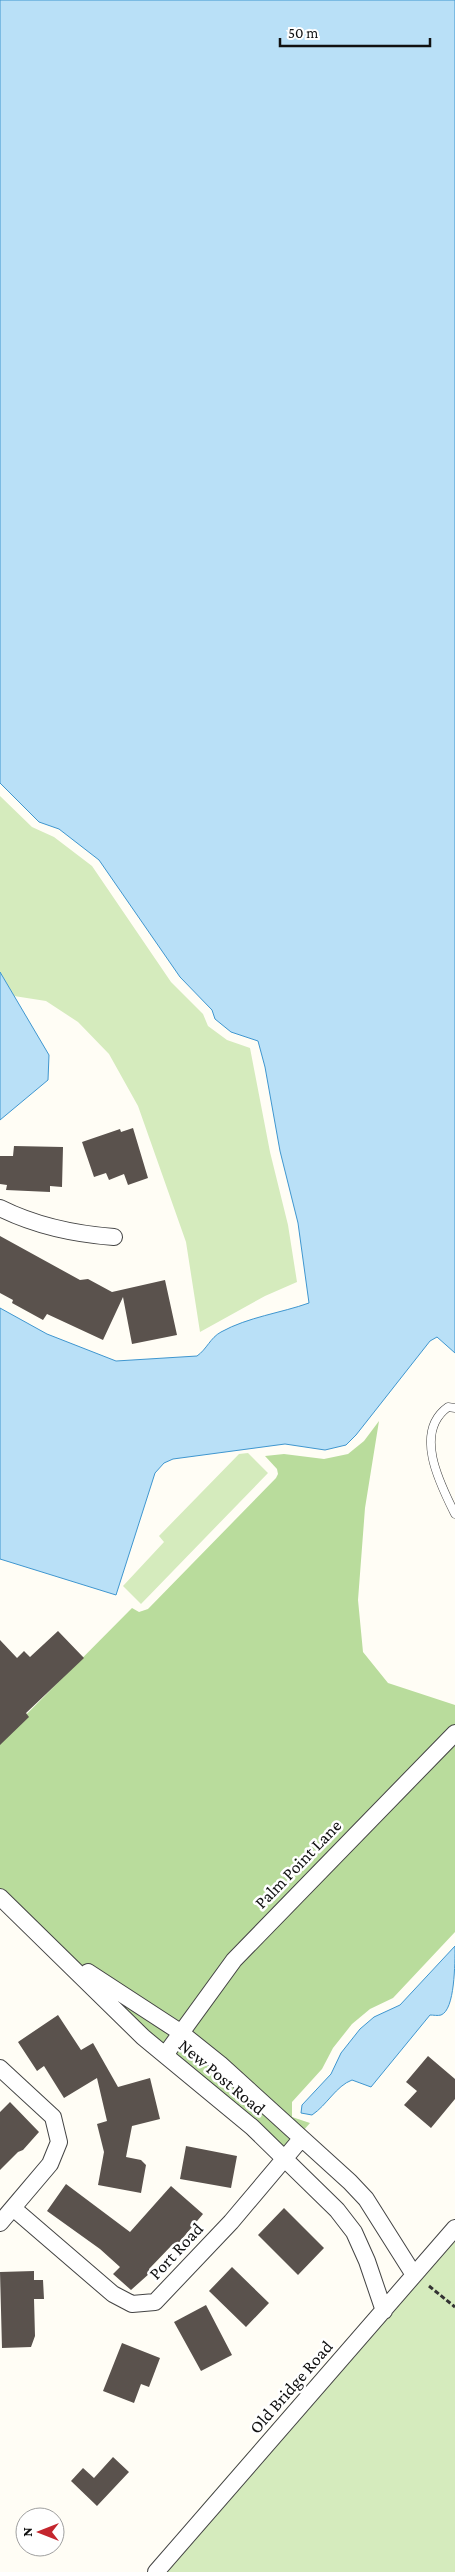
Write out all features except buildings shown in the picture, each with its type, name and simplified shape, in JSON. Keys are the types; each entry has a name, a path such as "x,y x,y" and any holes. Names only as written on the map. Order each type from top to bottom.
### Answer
{"street":[{"path":"0,1208 25,1219 68,1232 114,1237"},
{"name":"Palm Point Lane","path":"165,2055 234,1960 455,1733"},
{"name":"New Post Road","path":"0,1897 143,2037 252,2127 337,2210 354,2232 367,2261 384,2311"},
{"path":"56,1951 180,2032 220,2064 350,2182 366,2199 414,2275"},
{"path":"0,2068 53,2117 60,2142 50,2164 0,2222"},
{"name":"Port Road","path":"13,2208 113,2294 132,2304 155,2302 231,2222 301,2139"},
{"name":"Old Bridge Road","path":"156,2572 455,2228"}],"lane":[{"path":"455,1408 448,1407 437,1415 431,1428 431,1448 443,1490 455,1514"}],"path":[{"path":"414,2275 448,2299 455,2307"}],"green space":[{"path":"0,796 32,827 54,837 92,866 171,982 203,1014 208,1026 227,1040 250,1048 270,1152 288,1225 297,1282 265,1296 200,1332 186,1242 138,1106 109,1054 78,1022 46,1001 14,996 0,972"},
{"path":"379,1421 365,1508 358,1600 363,1652 388,1683 455,1705 455,1932 393,1998 370,2009 352,2024 333,2048 322,2069 292,2102 292,2117 310,2123 283,2154 0,1901 0,1741 132,1608 139,1612 148,1609 276,1478 278,1474 277,1469 265,1456 284,1454 324,1459 348,1454 364,1441"},
{"path":"248,1453 268,1473 141,1604 123,1586 164,1542 159,1536 239,1454"},
{"path":"455,2225 455,2572 149,2572 204,2503 410,2267"}],"water":[{"path":"0,0 455,0 455,1353 437,1337 430,1341 346,1445 325,1450 285,1444 173,1459 164,1463 155,1473 116,1595 0,1559 0,1308 47,1334 116,1361 197,1356 217,1334 231,1327 309,1303 298,1223 280,1151 265,1067 258,1041 231,1032 215,1019 212,1010 180,977 99,860 59,829 39,822 0,783"},
{"path":"0,972 49,1055 48,1080 0,1120"},
{"path":"455,1946 452,1995 446,2011 441,2015 430,2015 371,2087 352,2080 336,2091 312,2115 301,2113 302,2105 331,2074 341,2053 360,2029 374,2017 400,2005"}]}
